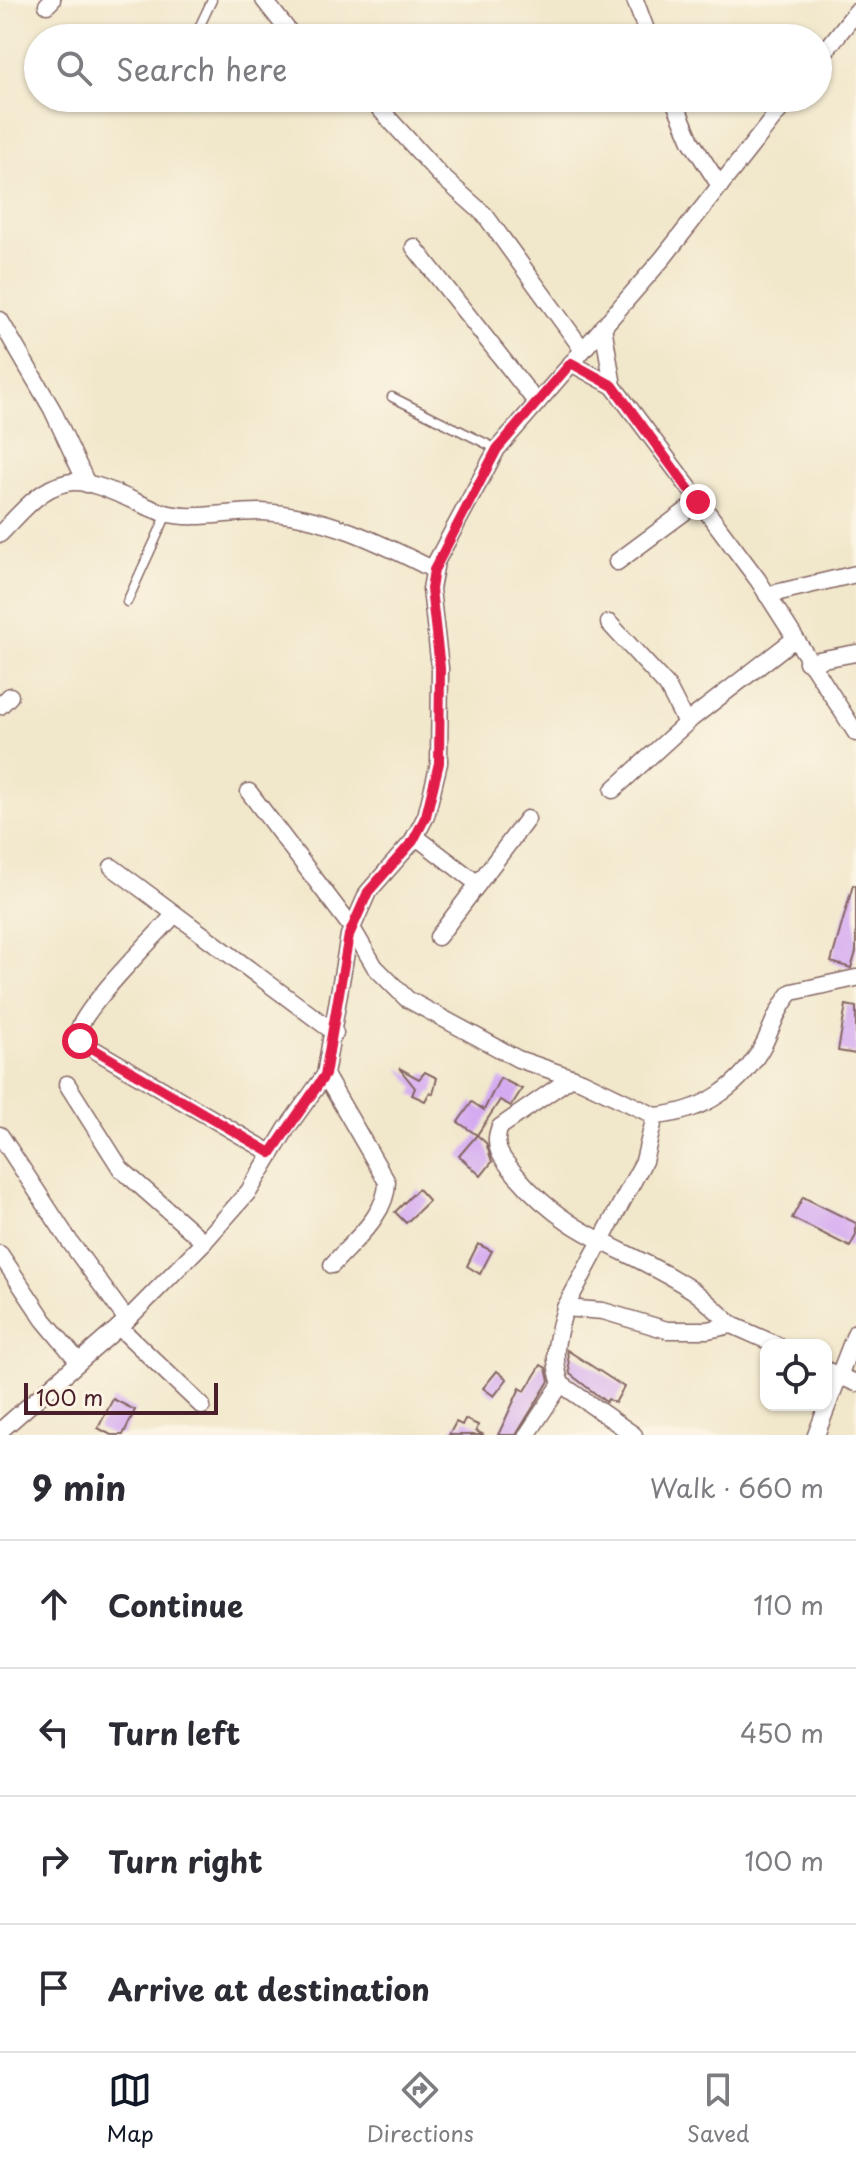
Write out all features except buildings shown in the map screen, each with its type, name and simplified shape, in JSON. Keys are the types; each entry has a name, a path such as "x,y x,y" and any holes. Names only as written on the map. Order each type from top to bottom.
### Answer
{"street":[{"path":"264,0 283,24"},
{"path":"635,0 644,24"},
{"path":"832,42 856,12"},
{"path":"383,112 440,175 485,215 583,350"},
{"path":"679,112 691,141 720,186"},
{"path":"0,1431 123,1323 204,1242 249,1191 271,1153 325,1075 352,928 368,892 415,836 426,816 439,763 440,668 431,589 434,570 497,449 720,186 778,112"},
{"path":"414,247 537,403"},
{"path":"0,320 52,409 87,484"},
{"path":"603,326 613,386"},
{"path":"571,363 613,386 767,595 807,662 856,733"},
{"path":"0,534 42,493 70,482 87,484 167,514 236,511 305,517 343,528 434,570"},
{"path":"617,562 698,502"},
{"path":"767,595 856,574"},
{"path":"609,623 667,686 686,723"},
{"path":"613,790 686,723 793,640"},
{"path":"807,662 856,653"},
{"path":"249,792 352,928 375,967 407,999 518,1059 572,1077 655,1116 699,1109 733,1083 763,1045 792,992 856,978"},
{"path":"438,937 527,819"},
{"path":"415,836 478,884"},
{"path":"112,867 335,1033"},
{"path":"175,914 101,996 83,1020 77,1036 88,1046 152,1080 271,1153"},
{"path":"325,1075 387,1182 387,1198 376,1215 332,1265"},
{"path":"572,1077 500,1127 496,1144 502,1158 540,1204 572,1227 696,1293 732,1325 764,1339"},
{"path":"67,1084 121,1169 204,1242"},
{"path":"634,1435 561,1384 554,1364 553,1348 565,1308 644,1161 655,1116"},
{"path":"0,1135 123,1323 202,1406"},
{"path":"2,1260 44,1320 78,1361"},
{"path":"565,1308 603,1311 667,1330 708,1330 732,1325"},
{"path":"816,1435 856,1332"},
{"path":"527,1435 561,1384"}],"lane":[{"path":"201,24 212,0"},
{"path":"392,397 497,449"},
{"path":"127,602 167,514"}],"route":[{"path":"80,1041 152,1080 271,1153 325,1075 335,1033 349,935 368,892 413,841 426,816 439,763 440,668 431,589 434,570 497,449 571,363 613,386 698,502"}]}
